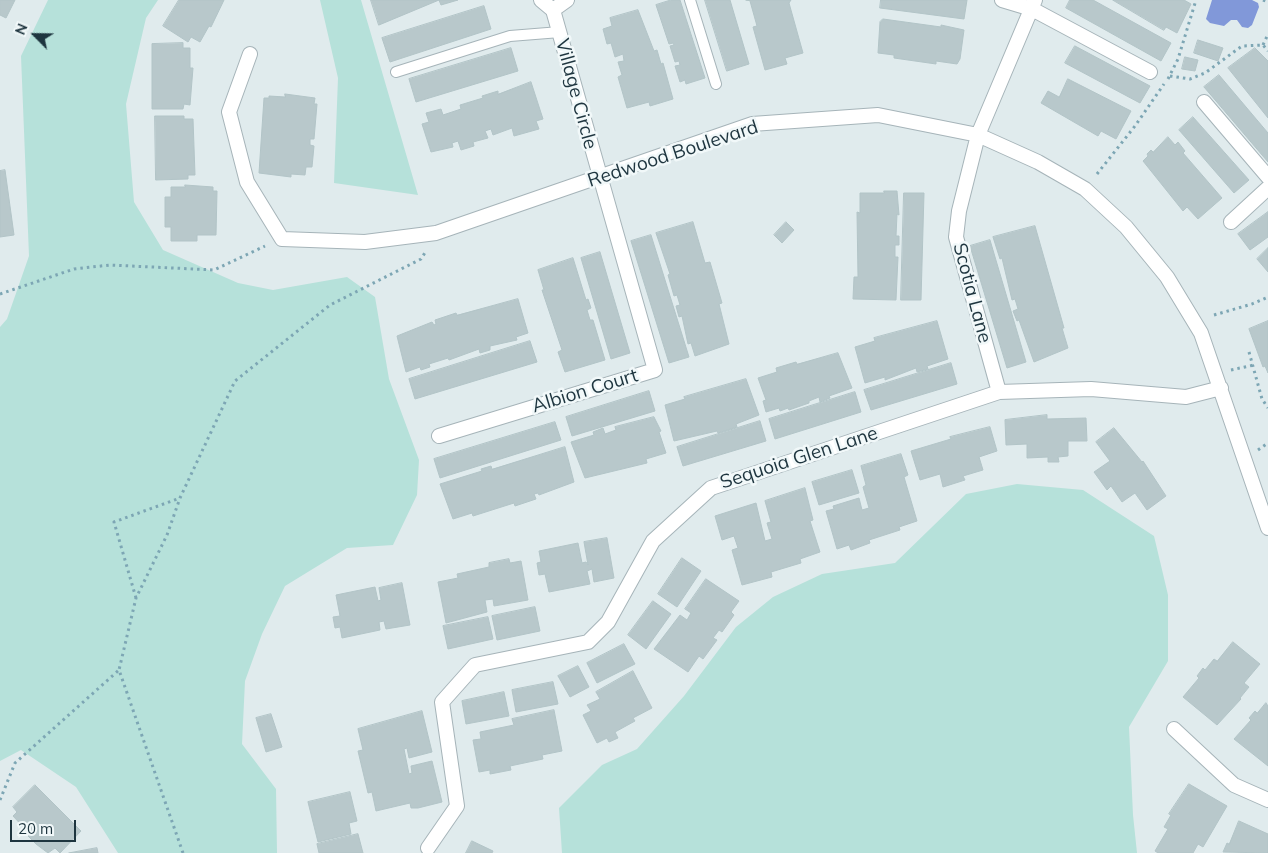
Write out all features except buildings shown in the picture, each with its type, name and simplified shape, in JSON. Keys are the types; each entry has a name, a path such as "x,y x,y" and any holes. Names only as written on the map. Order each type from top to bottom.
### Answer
{"street":[{"path":"541,0 553,10 567,0"},
{"path":"1002,0 1033,4 1150,72"},
{"name":"Scotia Lane","path":"999,392 956,237 959,211 978,135 1033,4"},
{"name":"Village Circle","path":"553,10 599,178"},
{"path":"250,54 229,112 247,182 282,239"},
{"path":"1204,102 1268,177"},
{"name":"Redwood Boulevard","path":"282,239 365,242 436,233 752,124 878,115 978,135 1038,162 1085,189 1126,227 1167,277 1201,333 1268,528"},
{"name":"Albion Court","path":"439,436 655,370 599,178"},
{"path":"1231,222 1268,188"},
{"name":"Sequoia Glen Lane","path":"428,848 457,806 442,702 474,665 588,642 608,622 653,541 711,488 999,392 1092,389 1186,396 1221,388"},
{"path":"1174,729 1234,785 1268,800"}],"lane":[{"path":"690,0 716,84"},
{"path":"396,72 510,36 560,32"}],"path":[{"path":"1263,0 1268,2"},
{"path":"1263,45 1268,34"},
{"path":"1263,45 1268,51"},
{"path":"1170,76 1190,79 1205,73 1242,46 1263,45"},
{"path":"183,853 119,670 136,598 167,535 180,498 235,381 330,305 421,259 436,233"},
{"path":"0,294 74,269 110,265 214,270 282,239"},
{"path":"1214,315 1252,304 1268,297"},
{"path":"1249,352 1262,399 1268,408"},
{"path":"1231,370 1254,365"},
{"path":"1256,451 1268,444"},
{"path":"136,598 114,522 180,498"},
{"path":"0,800 15,763 119,670"}],"green space":[{"path":"48,0 158,0 146,18 126,104 134,202 163,250 238,283 273,290 347,277 375,297 389,379 419,460 417,495 393,545 347,548 285,586 262,634 245,681 242,744 276,789 277,853 118,853 76,787 21,750 0,761 0,327 7,319 29,256 21,56"},
{"path":"320,0 361,0 418,195 334,183 338,78"},
{"path":"1017,484 1083,490 1154,536 1168,595 1168,661 1129,727 1133,815 1137,853 562,853 559,808 602,765 637,749 684,696 736,627 773,597 822,574 895,563 966,494"}],"water":[{"path":"1212,0 1252,0 1258,3 1259,7 1252,25 1248,28 1242,27 1237,20 1231,20 1224,26 1210,23 1206,19"}]}
